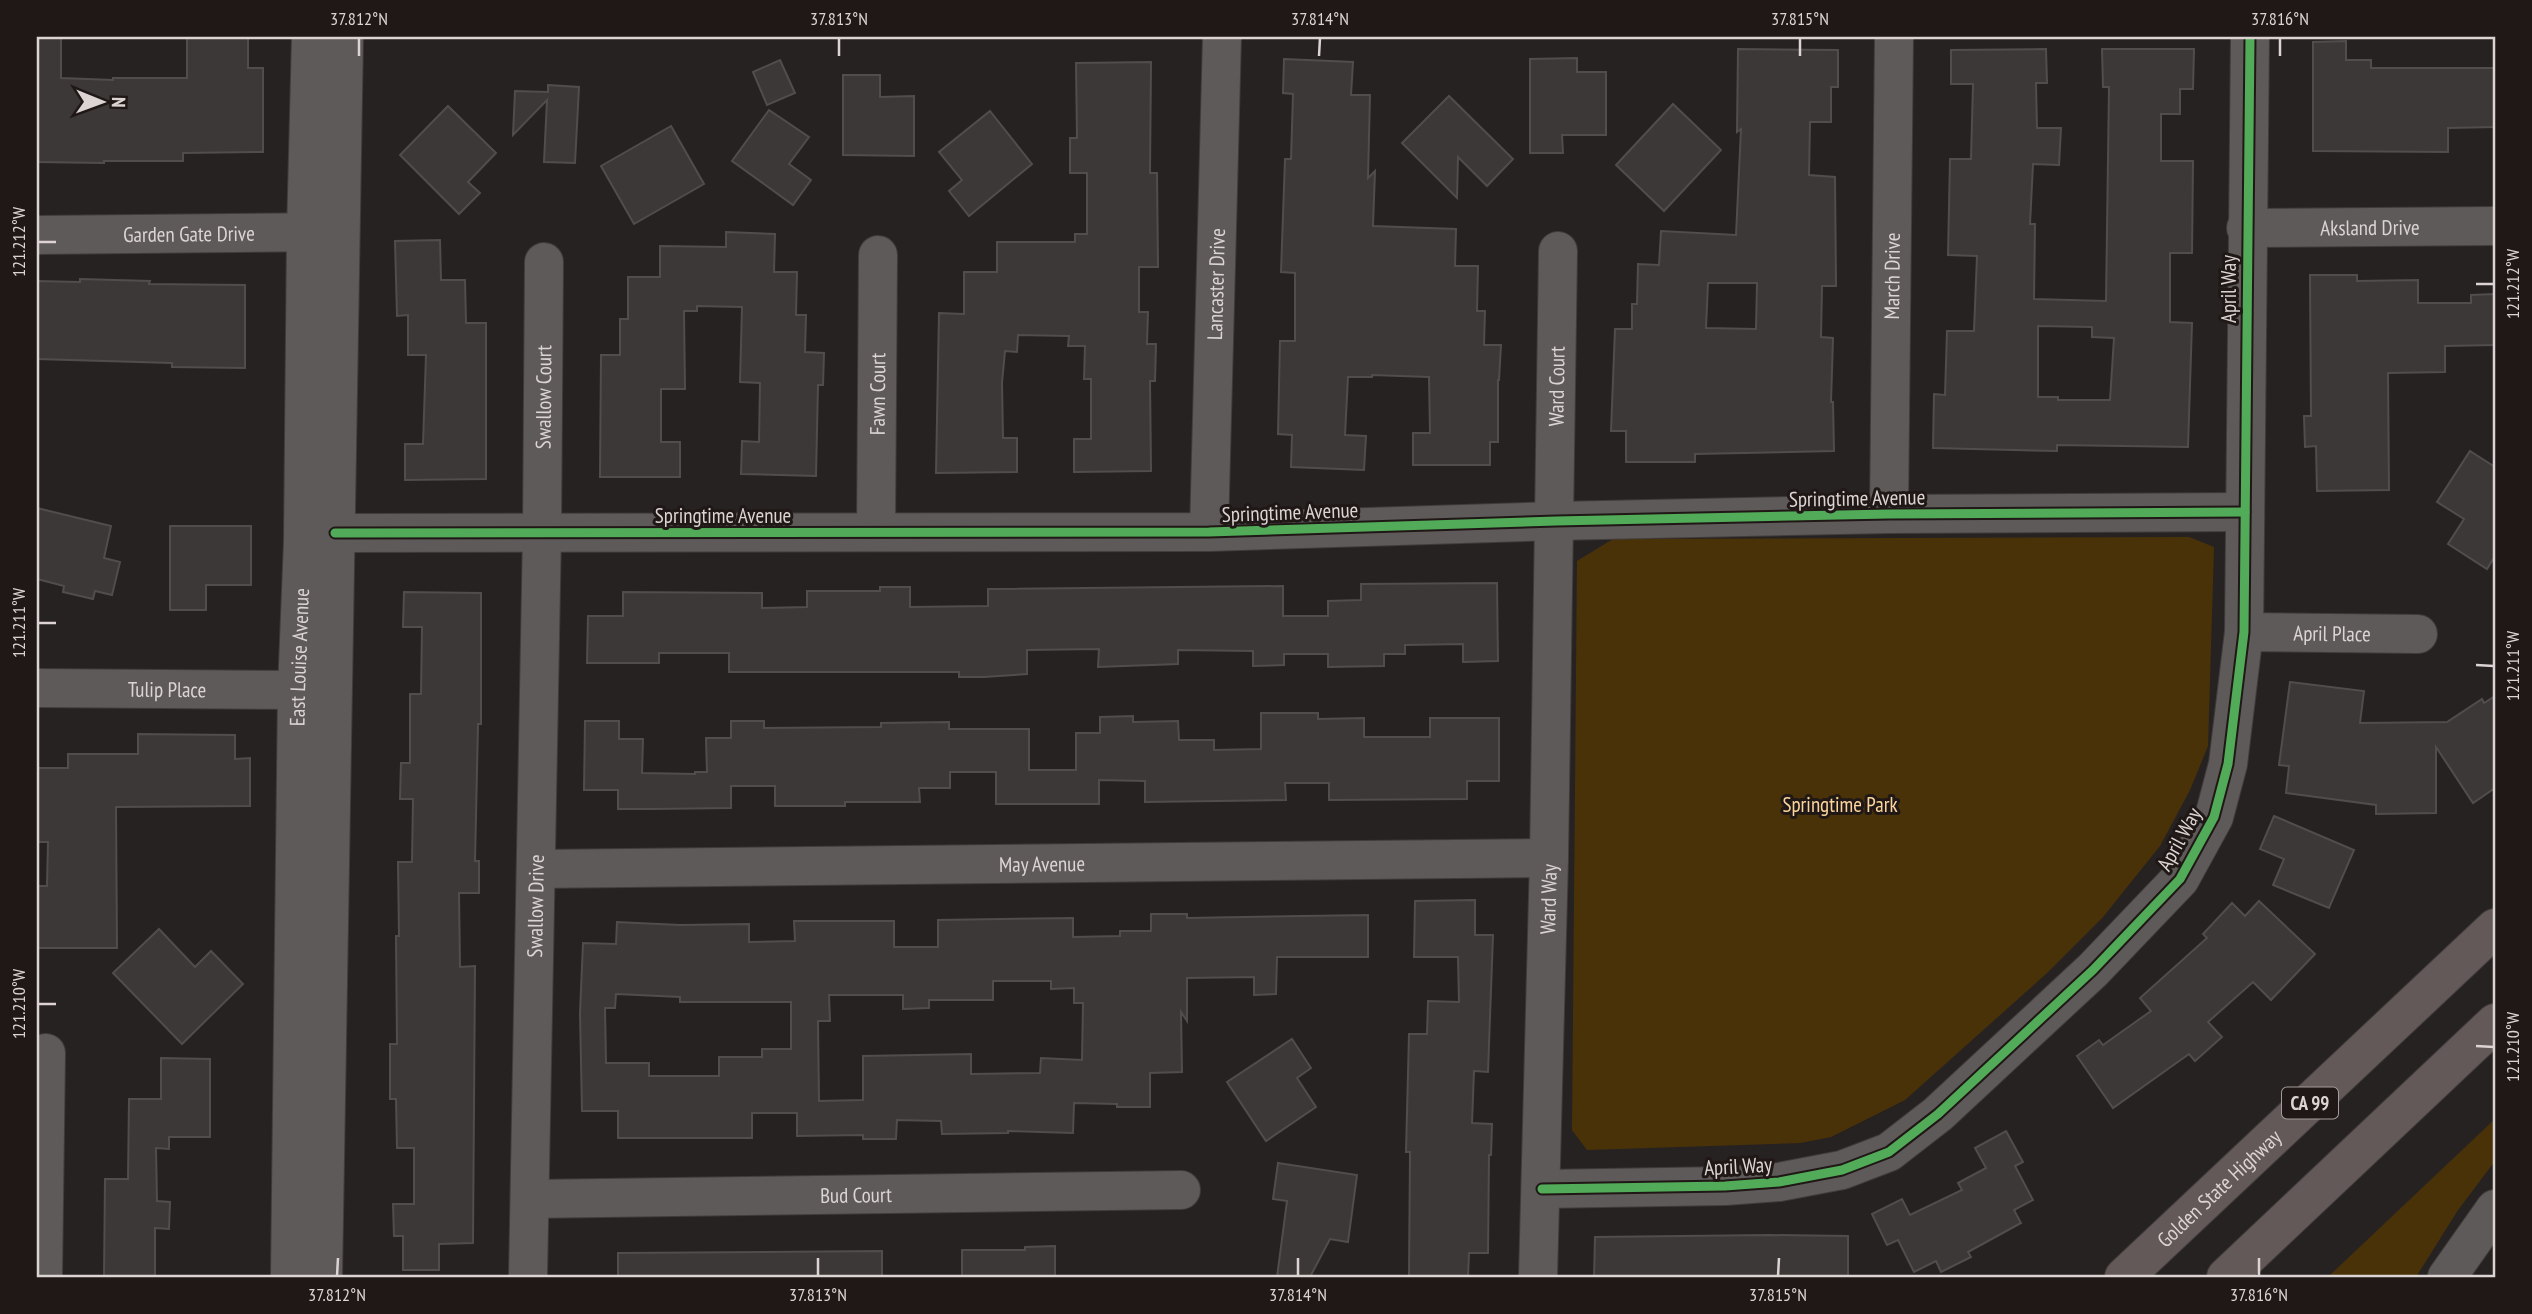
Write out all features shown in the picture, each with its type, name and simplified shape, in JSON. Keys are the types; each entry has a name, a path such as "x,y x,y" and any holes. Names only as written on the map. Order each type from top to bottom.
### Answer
{"highway":[{"name":"Golden State Highway","path":"2124,1277 2495,928"},
{"path":"2226,1277 2495,1023"}],"street":[{"name":"East Louise Avenue","path":"311,37 323,232 335,533 323,1277"},
{"name":"East Louise Avenue","path":"290,1277 297,690 303,541 323,232 344,37"},
{"name":"Lancaster Drive","path":"1209,532 1222,37"},
{"name":"March Drive","path":"1889,514 1894,37"},
{"name":"April Way","path":"1542,1189 1725,1186 1779,1182 1842,1170 1889,1152 1938,1114 2094,970 2180,879 2214,817 2228,764 2244,632 2249,54"},
{"name":"Aksland Drive","path":"2246,228 2495,226"},
{"name":"Garden Gate Drive","path":"37,235 323,232"},
{"name":"Ward Court","path":"1556,521 1558,251"},
{"name":"Fawn Court","path":"876,532 878,255"},
{"name":"Swallow Court","path":"542,533 544,262"},
{"name":"Springtime Avenue","path":"335,533 1209,532 1889,514 2245,512"},
{"name":"Ward Way","path":"1538,1277 1556,521"},
{"name":"Swallow Drive","path":"528,1277 542,533"},
{"name":"April Place","path":"2244,632 2418,635"},
{"name":"Tulip Place","path":"37,688 297,690"},
{"name":"May Avenue","path":"536,869 1549,858"},
{"path":"43,1277 41,1186 46,1053"},
{"name":"Bud Court","path":"530,1199 1181,1190"},
{"path":"2447,1277 2495,1209"}],"green space":[{"name":"Springtime Park","path":"2189,537 2214,547 2208,746 2190,790 2160,846 2103,917 2046,974 1905,1100 1831,1137 1800,1143 1587,1150 1572,1130 1577,561 1613,539"},
{"path":"2495,1119 2495,1161 2458,1210 2416,1277 2328,1277"}],"building":[{"path":"37,37 61,37 61,78 113,80 187,78 187,37 248,37 248,68 263,68 263,152 183,153 183,161 37,162"},
{"path":"2346,41 2346,60 2371,60 2371,68 2495,68 2495,127 2448,128 2448,152 2313,151 2313,42"},
{"path":"1738,49 1838,50 1838,87 1831,87 1831,122 1810,122 1809,175 1835,177 1836,286 1822,286 1821,337 1833,338 1831,402 1834,451 1695,454 1695,462 1626,462 1626,431 1611,431 1615,329 1632,329 1632,304 1637,304 1638,264 1659,265 1661,231 1736,235 1741,129 1737,132","holes":["1708,283 1757,283 1756,329 1706,328"]},
{"path":"2046,49 2047,83 2036,83 2037,128 2061,128 2059,165 2033,164 2030,224 2035,224 2034,299 2106,301 2109,87 2103,87 2102,49 2194,49 2193,89 2180,89 2180,114 2161,114 2161,161 2193,161 2192,253 2170,253 2170,322 2192,323 2188,447 2057,445 2057,451 1933,448 1934,394 1945,395 1947,331 1974,331 1977,256 1948,255 1950,159 1971,159 1973,84 1951,84 1951,50","holes":["2038,326 2092,327 2092,337 2114,338 2110,400 2058,400 2058,397 2038,397"]},
{"path":"1577,58 1577,72 1606,72 1606,135 1562,135 1563,153 1530,153 1530,59"},
{"path":"1284,59 1353,62 1351,95 1370,95 1368,178 1375,171 1373,226 1456,229 1455,266 1478,266 1477,311 1485,311 1484,345 1501,345 1498,442 1490,442 1490,465 1413,465 1413,433 1430,433 1429,377 1372,375 1348,377 1345,435 1366,436 1364,470 1291,467 1292,435 1278,434 1280,341 1295,341 1295,273 1281,272 1285,159 1291,159 1293,94 1283,93"},
{"path":"780,60 795,93 767,105 753,72"},
{"path":"1151,62 1150,173 1157,173 1158,267 1139,267 1139,312 1148,312 1147,344 1156,344 1155,381 1150,381 1151,471 1074,472 1074,439 1091,439 1091,379 1084,379 1085,346 1068,346 1069,336 1018,335 1017,352 1005,351 1002,383 1003,438 1017,438 1017,472 936,473 939,313 964,314 964,272 997,272 997,242 1075,242 1075,234 1087,234 1087,173 1070,173 1070,138 1077,138 1076,63"},
{"path":"843,75 880,75 880,97 914,96 914,156 843,155"},
{"path":"548,85 579,87 575,163 544,162 547,100 513,135 515,91 548,92"},
{"path":"1449,96 1513,159 1487,186 1458,157 1457,198 1402,143"},
{"path":"1673,104 1721,150 1664,211 1616,165"},
{"path":"448,106 496,153 468,182 480,193 459,214 400,155"},
{"path":"769,110 809,137 789,164 811,180 793,205 732,161"},
{"path":"990,111 1032,164 969,216 949,191 962,180 939,152"},
{"path":"671,126 704,184 634,224 601,166"},
{"path":"726,232 775,234 774,272 797,272 796,315 806,315 805,352 824,353 823,385 818,385 816,476 741,474 742,441 759,442 760,383 740,382 742,307 697,306 697,311 684,311 685,389 661,389 661,442 680,442 680,477 600,477 601,355 620,355 620,319 628,319 628,277 660,277 660,246 726,247"},
{"path":"440,240 441,280 465,280 466,323 486,323 486,479 405,480 405,444 423,444 426,355 408,355 408,315 397,316 395,241"},
{"path":"2310,275 2357,275 2357,281 2418,280 2418,303 2471,303 2471,295 2495,294 2495,345 2445,346 2445,372 2388,373 2389,490 2317,491 2316,446 2305,447 2304,416 2311,416"},
{"path":"80,279 150,281 149,284 245,285 245,368 172,367 172,363 37,359 37,281 80,282"},
{"path":"2470,451 2495,467 2495,556 2487,569 2448,544 2464,519 2437,502"},
{"path":"37,508 111,526 104,558 120,562 112,595 95,591 93,599 63,592 64,586 37,579"},
{"path":"170,526 251,526 251,585 206,585 206,610 170,610"},
{"path":"1497,583 1498,661 1463,662 1463,644 1405,645 1405,654 1384,654 1384,666 1328,667 1328,654 1284,654 1284,665 1253,666 1253,651 1178,650 1178,664 1098,667 1099,649 1027,650 1027,674 984,677 959,677 959,672 729,672 729,653 659,653 659,663 587,663 588,616 623,616 623,592 762,593 762,608 807,607 807,591 880,591 880,587 910,587 910,607 988,606 988,589 1283,586 1283,616 1328,616 1328,601 1361,600 1361,584"},
{"path":"404,592 481,593 481,724 478,724 475,861 479,861 479,893 459,893 460,967 475,966 473,1243 439,1244 439,1270 403,1270 403,1236 394,1236 393,1204 414,1204 414,1148 397,1148 396,1099 390,1099 390,1044 397,1044 398,862 412,862 413,799 400,799 401,763 410,763 410,694 421,694 422,627 403,627"},
{"path":"2290,682 2364,691 2360,723 2447,722 2482,699 2484,703 2495,696 2495,788 2473,803 2436,747 2436,813 2376,814 2376,805 2286,793 2289,766 2279,765"},
{"path":"1261,713 1318,713 1318,719 1364,718 1364,737 1430,737 1430,718 1499,718 1499,781 1467,781 1467,799 1329,800 1329,783 1285,783 1286,800 1145,802 1145,781 1099,780 1099,804 996,804 996,772 950,772 950,788 919,788 920,802 775,806 775,786 731,786 731,808 654,809 618,809 618,790 584,790 585,721 619,721 619,739 643,739 642,773 707,772 706,738 731,738 731,721 764,721 764,728 881,727 881,723 949,722 949,729 1029,729 1029,770 1076,770 1076,733 1100,733 1100,717 1133,716 1133,722 1178,721 1179,740 1214,740 1214,750 1261,749"},
{"path":"138,734 235,735 235,759 250,758 250,806 116,807 117,948 37,948 37,886 47,886 48,842 37,842 37,768 68,768 68,754 138,754"},
{"path":"2274,816 2354,850 2329,908 2273,885 2284,859 2260,849"},
{"path":"1475,900 1475,935 1493,935 1488,1072 1474,1071 1472,1123 1492,1124 1488,1253 1469,1253 1468,1277 1409,1277 1410,1152 1406,1152 1409,1034 1427,1034 1428,1001 1459,1002 1458,957 1414,957 1415,901"},
{"path":"2259,901 2315,954 2271,1000 2253,982 2208,1022 2222,1037 2195,1061 2189,1054 2113,1108 2077,1056 2099,1040 2103,1045 2151,1011 2140,998 2207,938 2203,934 2232,903 2245,916"},
{"path":"1151,914 1187,914 1187,918 1368,915 1368,957 1277,957 1276,994 1254,995 1254,977 1187,978 1187,1021 1181,1012 1182,1072 1150,1073 1150,1107 1074,1103 1073,1133 1008,1131 942,1134 941,1121 897,1120 896,1139 863,1139 863,1135 797,1136 797,1113 752,1113 752,1138 618,1138 618,1111 582,1111 580,1013 583,943 616,944 617,922 749,924 749,942 795,941 794,921 894,921 894,947 938,947 938,920 1073,918 1073,937 1120,936 1120,931 1151,931","holes":["993,981 1051,981 1051,989 1074,988 1074,1003 1083,1003 1082,1060 1041,1058 1040,1073 971,1074 971,1054 863,1056 863,1100 819,1101 818,1021 830,1021 829,995 903,995 903,1009 929,1008 929,1000 993,1000","616,994 680,997 680,1002 791,1002 791,1049 762,1049 762,1057 719,1057 719,1076 649,1076 649,1063 606,1063 605,1008 615,1008"]},
{"path":"159,929 195,967 211,951 243,984 182,1044 113,973"},
{"path":"1292,1039 1311,1068 1297,1078 1316,1107 1266,1141 1227,1082"},
{"path":"161,1058 210,1059 210,1137 169,1137 169,1149 156,1148 157,1201 170,1202 169,1229 155,1228 155,1277 104,1277 105,1179 128,1179 129,1099 161,1099"},
{"path":"2006,1131 2023,1162 2015,1166 2033,1200 2014,1210 2021,1223 1968,1252 1971,1257 1941,1272 1936,1261 1914,1272 1898,1240 1887,1245 1872,1214 1902,1199 1910,1215 1962,1190 1958,1183 1986,1168 1975,1148"},
{"path":"1278,1163 1357,1175 1348,1242 1330,1239 1310,1277 1277,1277 1287,1201 1273,1199"},
{"path":"1848,1236 1848,1277 1594,1277 1595,1237"},
{"path":"1055,1246 1055,1277 962,1277 962,1250 1025,1250 1025,1247"},
{"path":"882,1251 882,1277 618,1277 618,1253"}],"cycle path":[{"path":"1542,1189 1725,1186 1779,1182 1842,1170 1889,1152 1938,1114 2093,970 2180,879 2214,817 2228,764 2244,632 2250,37"},
{"path":"335,533 1209,532 1889,514 2245,512"}]}
